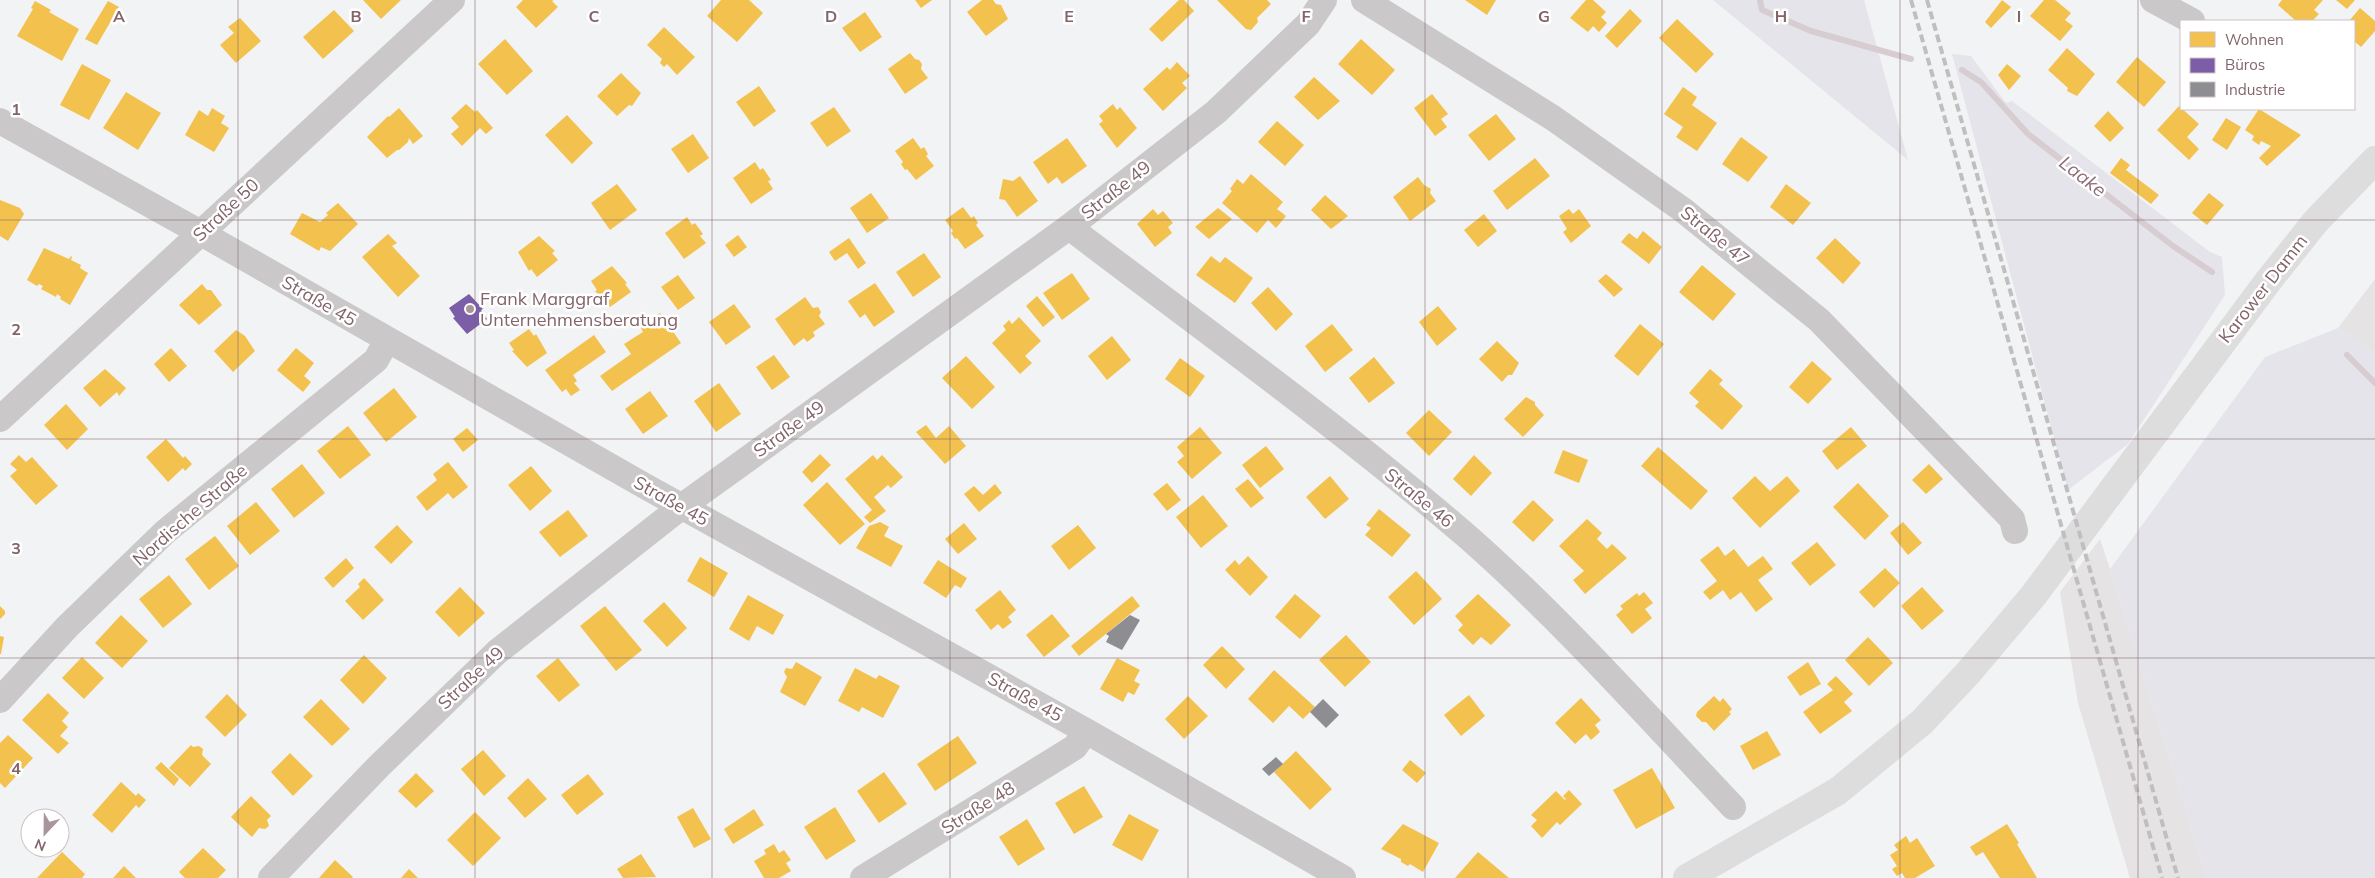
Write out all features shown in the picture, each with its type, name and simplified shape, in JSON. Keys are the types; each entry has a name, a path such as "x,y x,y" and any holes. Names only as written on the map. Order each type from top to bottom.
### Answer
{"main road":[{"name":"Karower Damm","path":"1687,878 1838,791 1922,722 1968,673 2033,596 2241,316 2316,221 2375,160"}],"street":[{"name":"Straße 50","path":"0,419 452,0"},
{"name":"Straße 49","path":"271,878 379,766 497,652 681,507 1069,227 1216,112 1308,24 1324,0"},
{"name":"Straße 47","path":"1364,0 1554,118 1683,210 1796,301 1819,320 2012,519 2015,531"},
{"path":"2153,0 2190,20"},
{"name":"Straße 45","path":"0,121 201,233 681,507 1086,731 1343,878"},
{"name":"Straße 46","path":"1069,227 1350,442 1469,539 1581,645 1733,807"},
{"name":"Nordische Straße","path":"0,700 67,627 165,532 376,360 387,340"},
{"name":"Straße 48","path":"863,878 1075,748 1086,731"}],"shaded area":[{"path":"1713,0 1864,0 1908,160"},
{"path":"1952,54 1971,56 2006,103 2012,101 2210,252 2222,257 2225,295 2128,444 2068,490"},
{"path":"2375,279 2375,353 2338,328"},
{"path":"2338,328 2375,353 2375,878 2207,878 2110,569 2265,357"},
{"path":"2100,539 2207,878 2130,878 2078,703 2060,592"}],"building: Wohnen":[{"path":"363,0 401,0 381,19"},
{"path":"523,0 554,0 552,1 558,7 536,28 516,7"},
{"path":"721,0 749,0 763,13 737,42 707,16"},
{"path":"915,0 932,0 921,8"},
{"path":"982,0 993,0 996,4 1001,5 1008,19 986,36 967,12"},
{"path":"1179,0 1184,0 1194,11 1162,42 1149,29"},
{"path":"1217,0 1267,0 1271,4 1257,18 1258,22 1251,30 1246,29"},
{"path":"1465,0 1496,0 1487,15"},
{"path":"1586,0 1593,0 1606,12 1601,17 1607,23 1599,32 1593,26 1588,32 1570,18"},
{"path":"2002,0 2011,7 1991,28 1985,22"},
{"path":"2044,0 2055,0 2071,13 2065,20 2073,26 2060,41 2030,16"},
{"path":"2282,0 2323,0 2314,10 2319,14 2313,20 2295,20 2278,5"},
{"path":"2336,0 2355,0 2347,9"},
{"path":"35,1 51,10 49,12 79,29 62,61 17,36 33,9 31,8"},
{"path":"108,1 119,7 97,45 85,39"},
{"path":"2360,8 2375,21 2375,31 2361,47 2355,42 2355,20 2350,20"},
{"path":"1630,9 1642,21 1617,48 1605,36"},
{"path":"334,10 354,31 323,59 303,37"},
{"path":"865,12 882,37 860,52 842,28"},
{"path":"240,18 261,41 236,63 220,45 234,33 228,27"},
{"path":"1677,19 1714,54 1696,73 1659,38"},
{"path":"664,27 695,57 677,75 667,64 664,67 660,63 662,59 647,45"},
{"path":"505,39 533,71 507,95 478,64"},
{"path":"1361,39 1395,70 1372,95 1338,64"},
{"path":"2067,48 2095,74 2077,96 2067,91 2068,88 2048,70"},
{"path":"910,53 922,64 921,69 928,78 905,94 888,69"},
{"path":"2137,57 2166,82 2144,107 2116,82"},
{"path":"1177,62 1190,76 1182,83 1187,88 1163,111 1143,89 1167,67 1170,70"},
{"path":"82,64 111,80 89,120 60,105"},
{"path":"2007,64 2021,76 2009,90 1998,75"},
{"path":"621,73 641,93 632,106 629,105 617,116 597,96"},
{"path":"1314,77 1340,101 1318,120 1294,97"},
{"path":"759,86 776,111 754,127 736,102"},
{"path":"1683,87 1697,97 1692,105 1717,123 1697,151 1676,137 1683,127 1664,114"},
{"path":"126,92 161,113 138,150 103,128"},
{"path":"1432,94 1448,114 1441,119 1447,127 1435,136 1414,108"},
{"path":"466,104 475,112 477,110 493,128 486,134 480,128 462,146 451,134 459,127 451,118"},
{"path":"1113,104 1117,110 1120,107 1137,128 1117,148 1099,124 1103,121 1099,116"},
{"path":"2179,106 2180,110 2183,110 2199,124 2187,137 2199,149 2189,160 2157,130"},
{"path":"834,107 851,131 827,147 810,123"},
{"path":"212,108 225,116 221,123 229,128 214,152 185,135 199,110 208,116"},
{"path":"399,108 423,136 413,144 409,138 408,142 387,158 367,137"},
{"path":"2258,110 2261,110 2301,135 2267,166 2259,158 2271,146 2261,141 2259,145 2252,140 2254,136 2245,130"},
{"path":"2108,111 2124,128 2110,142 2094,126"},
{"path":"1496,114 1516,139 1489,161 1468,135"},
{"path":"567,115 593,143 572,164 545,135"},
{"path":"2226,118 2241,127 2227,150 2212,140"},
{"path":"1277,121 1304,145 1285,166 1258,142"},
{"path":"693,134 709,158 688,173 671,149"},
{"path":"1741,137 1768,157 1748,182 1722,164"},
{"path":"913,138 921,149 924,147 928,154 926,156 934,166 916,180 907,169 905,170 901,164 903,162 895,151"},
{"path":"1067,138 1087,166 1062,184 1057,177 1048,184 1033,162"},
{"path":"1535,158 1550,176 1507,210 1493,191"},
{"path":"2121,158 2130,165 2126,170 2159,195 2151,204 2110,173"},
{"path":"755,162 760,170 763,168 771,180 768,181 773,189 751,204 733,178"},
{"path":"1251,174 1283,202 1277,209 1286,216 1276,228 1268,220 1257,233 1222,203 1232,191 1230,189 1237,179 1243,184"},
{"path":"1020,176 1038,201 1017,217 1005,200 999,199 1003,179 1013,181"},
{"path":"1418,177 1424,185 1431,189 1430,193 1436,201 1410,221 1393,197"},
{"path":"617,184 637,210 610,230 591,203"},
{"path":"1786,184 1811,203 1793,225 1770,207"},
{"path":"871,193 889,218 867,233 850,208"},
{"path":"2209,193 2224,205 2207,225 2192,213"},
{"path":"1325,195 1348,216 1331,229 1311,210"},
{"path":"0,200 20,208 24,214 8,241 0,236"},
{"path":"338,203 358,224 330,251 321,247 319,251 290,234 302,213 320,222 328,215 326,213"},
{"path":"963,207 971,218 974,216 978,223 976,225 984,236 965,249 957,238 955,239 951,233 953,231 945,220"},
{"path":"1218,208 1232,219 1209,239 1195,227"},
{"path":"1153,209 1158,215 1163,211 1173,223 1168,227 1172,233 1155,247 1137,224"},
{"path":"1569,209 1573,214 1579,209 1591,226 1571,243 1563,232 1567,229 1559,216"},
{"path":"1484,214 1497,231 1478,247 1464,230"},
{"path":"687,217 692,225 695,223 703,234 700,236 706,243 684,259 665,233"},
{"path":"1643,231 1662,247 1649,264 1621,242 1629,233 1637,239"},
{"path":"388,234 397,243 392,246 420,276 398,297 362,257"},
{"path":"738,235 747,247 734,257 725,245"},
{"path":"539,236 555,251 552,253 558,260 537,277 531,269 529,271 518,252"},
{"path":"849,238 866,263 858,269 847,253 835,261 829,252"},
{"path":"1835,238 1861,263 1843,284 1816,258"},
{"path":"44,248 69,259 71,256 71,260 81,265 80,268 88,273 70,305 60,299 61,297 57,294 56,297 41,289 43,286 39,284 37,286 27,280"},
{"path":"924,253 941,277 913,297 896,272"},
{"path":"1211,256 1220,263 1225,257 1253,278 1235,303 1196,275"},
{"path":"1702,265 1736,294 1713,321 1679,292"},
{"path":"612,266 627,283 625,284 631,292 610,307 595,291 597,290 591,281"},
{"path":"1072,273 1090,299 1062,320 1043,293"},
{"path":"1606,274 1623,289 1614,297 1598,281"},
{"path":"678,275 695,298 678,310 661,287"},
{"path":"875,283 895,312 874,327 865,314 860,318 848,301"},
{"path":"202,284 207,290 211,290 222,305 199,325 179,305"},
{"path":"1268,287 1293,314 1276,331 1251,303"},
{"path":"1037,296 1055,317 1043,327 1026,306"},
{"path":"805,297 813,308 818,307 821,312 819,316 825,324 813,332 815,336 807,342 804,338 794,346 775,319"},
{"path":"734,304 751,327 726,345 709,322"},
{"path":"1438,306 1457,329 1437,346 1419,322"},
{"path":"660,313 681,343 612,391 600,376 631,354 624,344 643,332 640,326"},
{"path":"1019,317 1041,341 1025,356 1032,363 1020,374 992,343 1006,330 1003,326 1009,320 1012,324"},
{"path":"1332,324 1353,350 1325,372 1305,346"},
{"path":"1640,324 1664,344 1638,376 1614,356"},
{"path":"529,329 534,336 536,334 547,353 527,367 512,351 514,350 509,343"},
{"path":"236,330 245,336 255,351 233,372 214,351"},
{"path":"594,335 606,352 573,375 577,381 574,383 580,390 571,396 566,389 562,392 545,370"},
{"path":"1112,336 1131,360 1107,380 1088,356"},
{"path":"1497,341 1519,363 1512,375 1508,375 1502,382 1479,359"},
{"path":"171,348 187,366 169,382 154,364"},
{"path":"296,348 314,363 304,376 311,382 303,392 277,370"},
{"path":"774,355 790,377 772,390 756,367"},
{"path":"966,356 995,387 972,409 942,378"},
{"path":"1374,357 1395,383 1369,403 1349,378"},
{"path":"1180,358 1205,376 1190,397 1165,379"},
{"path":"1812,361 1832,379 1808,404 1789,387"},
{"path":"105,369 126,388 119,396 117,392 100,407 83,388"},
{"path":"1710,369 1723,380 1719,384 1743,406 1722,430 1695,406 1699,402 1689,393"},
{"path":"719,383 741,414 716,432 694,401"},
{"path":"394,388 417,417 386,442 363,413"},
{"path":"650,391 668,416 643,434 625,409"},
{"path":"1526,397 1535,402 1535,405 1544,415 1523,437 1504,419"},
{"path":"66,404 88,429 67,450 44,425"},
{"path":"1429,410 1452,432 1429,456 1406,433"},
{"path":"926,425 936,438 949,426 966,446 945,464 916,432"},
{"path":"348,426 371,455 340,479 317,451"},
{"path":"1200,427 1222,453 1192,479 1177,462 1184,456 1177,447"},
{"path":"1851,427 1867,446 1837,470 1822,451"},
{"path":"467,428 478,440 463,452 453,439"},
{"path":"166,439 183,458 185,456 192,464 185,471 183,468 168,482 146,457"},
{"path":"1266,446 1284,469 1260,488 1242,465"},
{"path":"1658,447 1708,491 1691,510 1641,466"},
{"path":"1563,450 1588,460 1579,483 1554,473"},
{"path":"820,454 831,465 812,483 802,472"},
{"path":"19,455 26,462 32,457 58,486 36,505 10,476 17,470 10,464"},
{"path":"873,455 877,460 882,455 903,477 891,488 888,485 874,497 886,511 870,523 864,517 872,510 845,479"},
{"path":"1474,455 1492,473 1471,496 1453,479"},
{"path":"448,462 468,487 453,499 448,493 427,511 416,497 437,480 433,474"},
{"path":"302,464 325,493 294,518 271,489"},
{"path":"1929,464 1943,479 1926,494 1912,480"},
{"path":"531,466 552,491 530,511 508,485"},
{"path":"1330,476 1349,499 1325,519 1306,497"},
{"path":"1755,476 1770,491 1787,476 1800,491 1760,528 1732,498"},
{"path":"1248,479 1264,498 1251,508 1235,489"},
{"path":"827,482 865,524 840,545 803,505"},
{"path":"1167,483 1181,500 1167,511 1153,494"},
{"path":"1858,483 1889,516 1865,540 1833,507"},
{"path":"995,484 1002,493 979,512 964,494 974,486 983,495"},
{"path":"1203,495 1228,526 1201,548 1176,517"},
{"path":"1533,500 1554,520 1533,542 1512,522"},
{"path":"256,502 280,531 250,555 227,526"},
{"path":"1379,509 1411,535 1392,557 1365,535 1371,528 1366,525"},
{"path":"568,510 588,536 560,557 539,532"},
{"path":"1587,519 1602,533 1597,539 1607,549 1612,544 1627,558 1585,594 1573,580 1584,571 1559,546"},
{"path":"880,522 889,527 884,536 903,546 891,567 856,548 869,526"},
{"path":"1903,522 1922,543 1908,555 1890,533"},
{"path":"964,523 977,539 958,554 945,539"},
{"path":"397,525 413,542 391,564 374,547"},
{"path":"1078,525 1096,548 1069,570 1051,546"},
{"path":"215,536 239,566 209,590 185,559"},
{"path":"1817,542 1836,565 1810,586 1791,563"},
{"path":"1718,546 1725,556 1734,549 1748,567 1763,556 1773,569 1758,580 1773,599 1756,612 1741,592 1730,600 1723,590 1710,600 1703,592 1717,581 1700,560"},
{"path":"1248,556 1268,577 1250,596 1225,570 1235,560 1239,565"},
{"path":"700,557 728,573 714,597 687,581"},
{"path":"346,558 354,568 333,588 324,578"},
{"path":"938,560 967,578 961,588 955,585 946,598 923,583"},
{"path":"1885,568 1900,583 1874,608 1859,592"},
{"path":"1416,571 1442,599 1414,625 1388,597"},
{"path":"169,575 192,604 163,628 139,599"},
{"path":"364,578 384,600 363,620 345,601 360,587 358,584"},
{"path":"460,587 485,613 459,637 435,612"},
{"path":"1922,587 1944,611 1922,630 1901,606"},
{"path":"1000,590 1016,610 1008,617 1012,622 1003,629 998,624 991,630 975,610"},
{"path":"1644,592 1653,603 1645,609 1652,618 1632,634 1616,615 1623,609 1620,606 1637,593 1639,596"},
{"path":"1295,594 1321,616 1300,639 1275,617"},
{"path":"1478,594 1511,625 1491,645 1481,637 1473,645 1458,630 1463,625 1455,616"},
{"path":"748,595 784,615 773,635 757,626 749,641 729,629"},
{"path":"1132,596 1140,606 1079,656 1071,646"},
{"path":"664,602 687,628 667,647 643,621"},
{"path":"0,606 5,611 5,614 0,619"},
{"path":"605,606 642,650 616,671 580,626"},
{"path":"1052,614 1070,636 1044,657 1026,635"},
{"path":"121,615 148,641 122,668 95,643"},
{"path":"1346,635 1371,662 1345,687 1319,660"},
{"path":"0,636 4,637 1,654 0,654"},
{"path":"1868,637 1893,663 1869,686 1845,660"},
{"path":"1222,646 1245,669 1226,689 1203,665"},
{"path":"364,655 387,678 363,704 340,680"},
{"path":"82,657 104,678 84,699 62,678"},
{"path":"558,658 580,685 559,702 536,676"},
{"path":"1117,658 1140,670 1134,681 1140,684 1134,695 1128,692 1123,702 1100,689"},
{"path":"796,662 822,677 805,706 780,692 787,677 784,672 786,668 792,669"},
{"path":"1808,662 1821,684 1800,696 1787,677"},
{"path":"855,668 876,679 879,675 900,686 883,718 862,707 859,712 838,701"},
{"path":"1274,670 1315,707 1303,719 1289,706 1273,723 1248,699"},
{"path":"1836,676 1853,694 1844,702 1852,711 1820,734 1803,712 1833,690 1827,684"},
{"path":"48,693 69,713 62,721 68,727 60,736 69,743 58,754 22,720"},
{"path":"227,694 247,715 225,737 205,717"},
{"path":"1469,695 1485,716 1461,736 1444,715"},
{"path":"1188,696 1208,716 1184,739 1165,719"},
{"path":"1714,696 1720,702 1723,698 1732,709 1729,712 1731,714 1714,731 1706,722 1702,722 1696,716 1697,712"},
{"path":"1581,698 1601,720 1595,725 1600,732 1591,740 1586,734 1575,744 1555,723"},
{"path":"321,699 350,729 332,746 303,717"},
{"path":"1767,731 1781,755 1753,770 1740,746"},
{"path":"8,735 33,758 5,788 0,783 0,743"},
{"path":"958,736 977,763 935,791 917,764"},
{"path":"191,745 193,747 199,746 203,749 202,755 211,764 190,787 169,768"},
{"path":"483,750 506,776 484,796 461,769"},
{"path":"1296,751 1332,789 1310,810 1274,772"},
{"path":"290,753 313,776 293,796 271,772"},
{"path":"1410,760 1426,773 1417,783 1402,770"},
{"path":"161,762 179,779 174,786 155,768"},
{"path":"1652,768 1675,808 1636,829 1613,790"},
{"path":"884,772 907,804 879,823 857,791"},
{"path":"416,773 434,791 416,808 398,791"},
{"path":"588,774 604,794 577,815 561,795"},
{"path":"528,778 547,799 525,818 507,798"},
{"path":"121,782 136,796 138,793 146,800 139,808 136,805 112,833 92,815"},
{"path":"1084,786 1103,817 1074,834 1055,803"},
{"path":"1569,790 1582,804 1560,825 1557,822 1542,838 1531,826 1537,820 1531,815 1556,791 1565,800 1563,796"},
{"path":"251,796 271,816 267,820 269,826 265,829 259,828 252,837 231,817"},
{"path":"835,807 856,841 826,860 804,827"},
{"path":"693,808 711,839 694,848 677,817"},
{"path":"754,809 764,825 733,844 724,829"},
{"path":"475,812 501,838 473,866 447,840"},
{"path":"1129,814 1159,830 1142,861 1112,845"},
{"path":"1027,819 1045,849 1018,866 999,837"},
{"path":"1403,824 1439,843 1423,872 1410,864 1408,866 1401,862 1401,859 1381,849"},
{"path":"2007,824 2037,878 2000,878 1983,852 1976,856 1970,847"},
{"path":"1906,836 1910,843 1917,838 1935,866 1915,878 1905,878 1902,873 1897,876 1892,869 1897,866 1890,855 1898,850 1894,845"},
{"path":"774,844 779,853 784,850 791,860 786,863 791,871 779,878 764,878 754,861 766,854 764,850"},
{"path":"203,848 226,870 218,878 185,878 179,872"},
{"path":"1478,852 1509,878 1455,878"},
{"path":"641,854 656,877 623,878 617,869"},
{"path":"56,858 68,858 85,874 82,878 37,878"},
{"path":"335,860 353,877 352,878 319,878"},
{"path":"124,866 136,878 113,878"},
{"path":"409,869 418,878 401,878"}],"building: Büros":[{"path":"469,294 483,309 481,310 487,319 467,334 453,318 455,317 449,308"}],"building: Industrie":[{"path":"1130,615 1140,620 1122,650 1106,642 1109,636 1106,634"},
{"path":"1323,699 1339,715 1326,728 1310,712"},
{"path":"1276,757 1283,764 1269,776 1262,769"}],"waterway":[{"name":"Laake","path":"1760,0 1762,10 1811,31 1911,59"},
{"name":"Laake","path":"1962,70 1981,82 2028,134 2173,246 2212,272"},
{"name":"Laake","path":"2347,355 2375,383"}],"railway":[{"path":"1911,0 2162,878"},
{"path":"1927,0 2178,878"}],"place":[{"name":"Frank Marggraf Unternehmensberatung","path":"470,309"}]}
